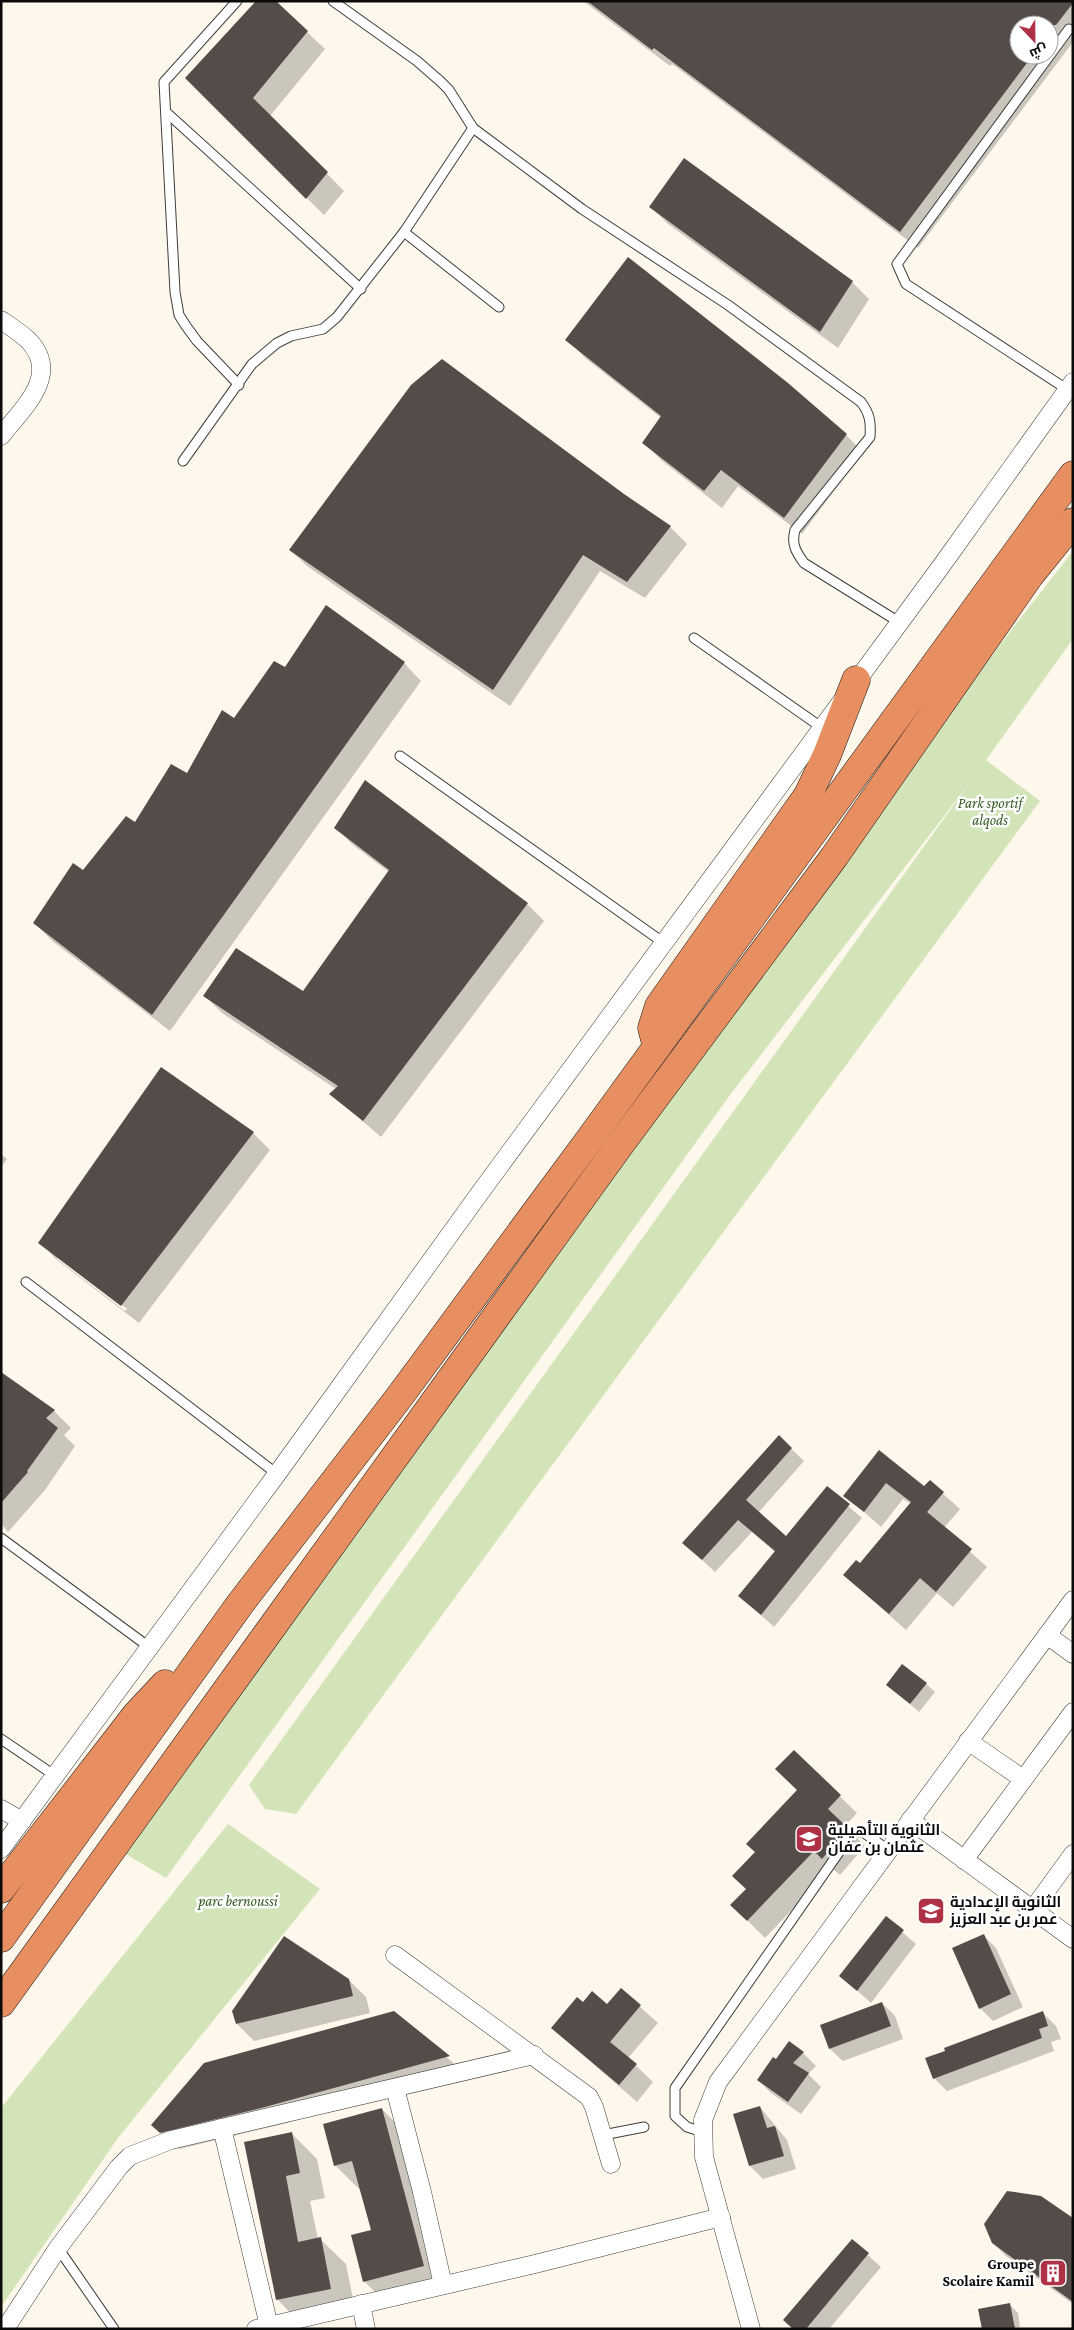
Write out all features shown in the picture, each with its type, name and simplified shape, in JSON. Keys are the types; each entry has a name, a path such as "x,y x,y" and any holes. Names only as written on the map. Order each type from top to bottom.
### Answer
{"highway":[{"path":"1,1938 240,1604 400,1396 657,1047 1073,475"},
{"path":"1,2003 620,1146 834,857 1030,575 1073,522"},
{"path":"1030,575 1073,529"},
{"path":"657,1047 652,1028 659,1006 808,796 827,755 856,680"},
{"path":"1,1889 136,1715 240,1604"}],"street":[{"path":"1,320 28,340 38,353 42,366 42,379 1,436"},
{"path":"1,1849 277,1474 482,1190 1070,386"},
{"path":"751,2329 704,2157 703,2120 718,2082 1073,1600"},
{"path":"1047,1636 1073,1654"},
{"path":"964,1860 1071,1717"},
{"path":"968,1741 1023,1779"},
{"path":"1,1809 22,1820"},
{"path":"910,1820 1073,1939"},
{"path":"1033,1909 1073,1854"},
{"path":"395,1955 589,2097 611,2164"},
{"path":"6,2329 58,2248 119,2167 130,2156 171,2140 534,2055"},
{"path":"395,2088 422,2192 443,2285"},
{"path":"222,2128 262,2327 720,2217"},
{"path":"361,2304 366,2329"}],"lane":[{"path":"237,1 164,82 175,292 179,315 197,341 239,385"},
{"path":"333,1 417,61 449,90 474,128 582,209 728,305 861,402 868,411 871,422 870,437 795,530 792,540 804,563 899,622"},
{"path":"1069,29 897,264 906,284 1070,386"},
{"path":"166,112 361,289"},
{"path":"183,461 239,385 252,364 268,349 291,336 323,329 337,317 361,289 404,232 474,128"},
{"path":"404,232 499,307"},
{"path":"694,638 821,727"},
{"path":"400,756 664,943"},
{"path":"26,1282 277,1474"},
{"path":"1,1538 149,1647"},
{"path":"1,1739 54,1775"},
{"path":"703,2132 687,2127 674,2116 676,2088 854,1832 863,1832 888,1850"},
{"path":"603,2135 644,2127"},
{"path":"58,2248 114,2329"}],"green space":[{"name":"Park sportif alqods","path":"1073,551 1073,639 986,760 1040,801 296,1814 265,1809 249,1785 971,781 730,1095 166,1878 124,1853 693,1063 1005,638"},
{"name":"parc bernoussi","path":"228,1824 320,1889 118,2138 1,2307 1,2108"}],"building":[{"path":"256,1 276,1 308,31 253,98 328,172 306,199 185,78"},
{"path":"587,1 1073,1 1059,21 1059,15 1009,15 1009,65 1025,65 900,232 654,48 652,50"},
{"path":"684,158 853,281 820,332 649,207"},
{"path":"628,257 788,383 847,434 784,518 721,470 704,491 642,443 661,416 565,340"},
{"path":"442,359 624,494 671,526 627,582 583,555 493,690 289,550 411,385"},
{"path":"326,605 405,662 152,1015 33,923 73,863 83,870 126,816 135,822 171,764 187,773 222,710 234,718 274,661 285,667"},
{"path":"365,780 528,903 363,1121 329,1094 338,1086 203,996 236,948 303,991 389,870 334,828"},
{"path":"161,1067 254,1132 121,1306 38,1243"},
{"path":"1,1372 55,1410 46,1418 58,1428 28,1472 1,1503"},
{"path":"779,1435 792,1448 746,1500 786,1536 827,1486 850,1504 761,1615 738,1596 775,1551 738,1520 702,1560 682,1543"},
{"path":"879,1450 924,1486 930,1480 944,1492 927,1512 972,1549 936,1592 920,1578 889,1614 843,1575 856,1560 860,1563 911,1502 886,1483 864,1512 843,1496"},
{"path":"902,1664 927,1683 910,1704 886,1685"},
{"path":"794,1750 841,1795 828,1809 848,1828 822,1859 814,1851 747,1921 730,1905 746,1889 732,1876 755,1852 746,1844 797,1790 775,1769"},
{"path":"886,1916 904,1930 857,1991 839,1976"},
{"path":"984,1934 1011,1994 979,2009 952,1948"},
{"path":"284,1936 349,1979 353,1996 236,2024 232,2011"},
{"path":"621,1988 641,2005 610,2042 637,2064 619,2085 551,2028 577,1997 583,2002 592,1991 607,2004"},
{"path":"882,2002 891,2026 829,2049 820,2025"},
{"path":"394,2011 450,2056 265,2107 160,2133 151,2125 204,2063"},
{"path":"1043,2011 1048,2026 1039,2029 1042,2038 933,2079 925,2058 945,2051 944,2048"},
{"path":"789,2041 804,2052 793,2063 809,2073 788,2102 757,2080 773,2057 776,2059"},
{"path":"760,2106 767,2128 775,2126 784,2156 749,2166 733,2114"},
{"path":"382,2108 424,2266 363,2282 351,2235 371,2230 352,2161 334,2166 323,2124"},
{"path":"292,2132 300,2173 286,2176 298,2242 321,2237 331,2289 276,2300 244,2142"},
{"name":"Groupe Scolaire Kamil","path":"1007,2191 1041,2196 1073,2218 1073,2302 992,2243 984,2224"},
{"path":"852,2239 869,2253 806,2329 793,2329 783,2320"},
{"path":"1010,2303 1015,2329 982,2329 978,2309"}],"place":[{"name":"الثانوية التأهيلية عثمان بن عفان","path":"809,1839"},
{"name":"الثانوية الإعدادية عمر بن عبد العزيز","path":"931,1911"},
{"name":"Groupe Scolaire Kamil","path":"1053,2273"}]}
